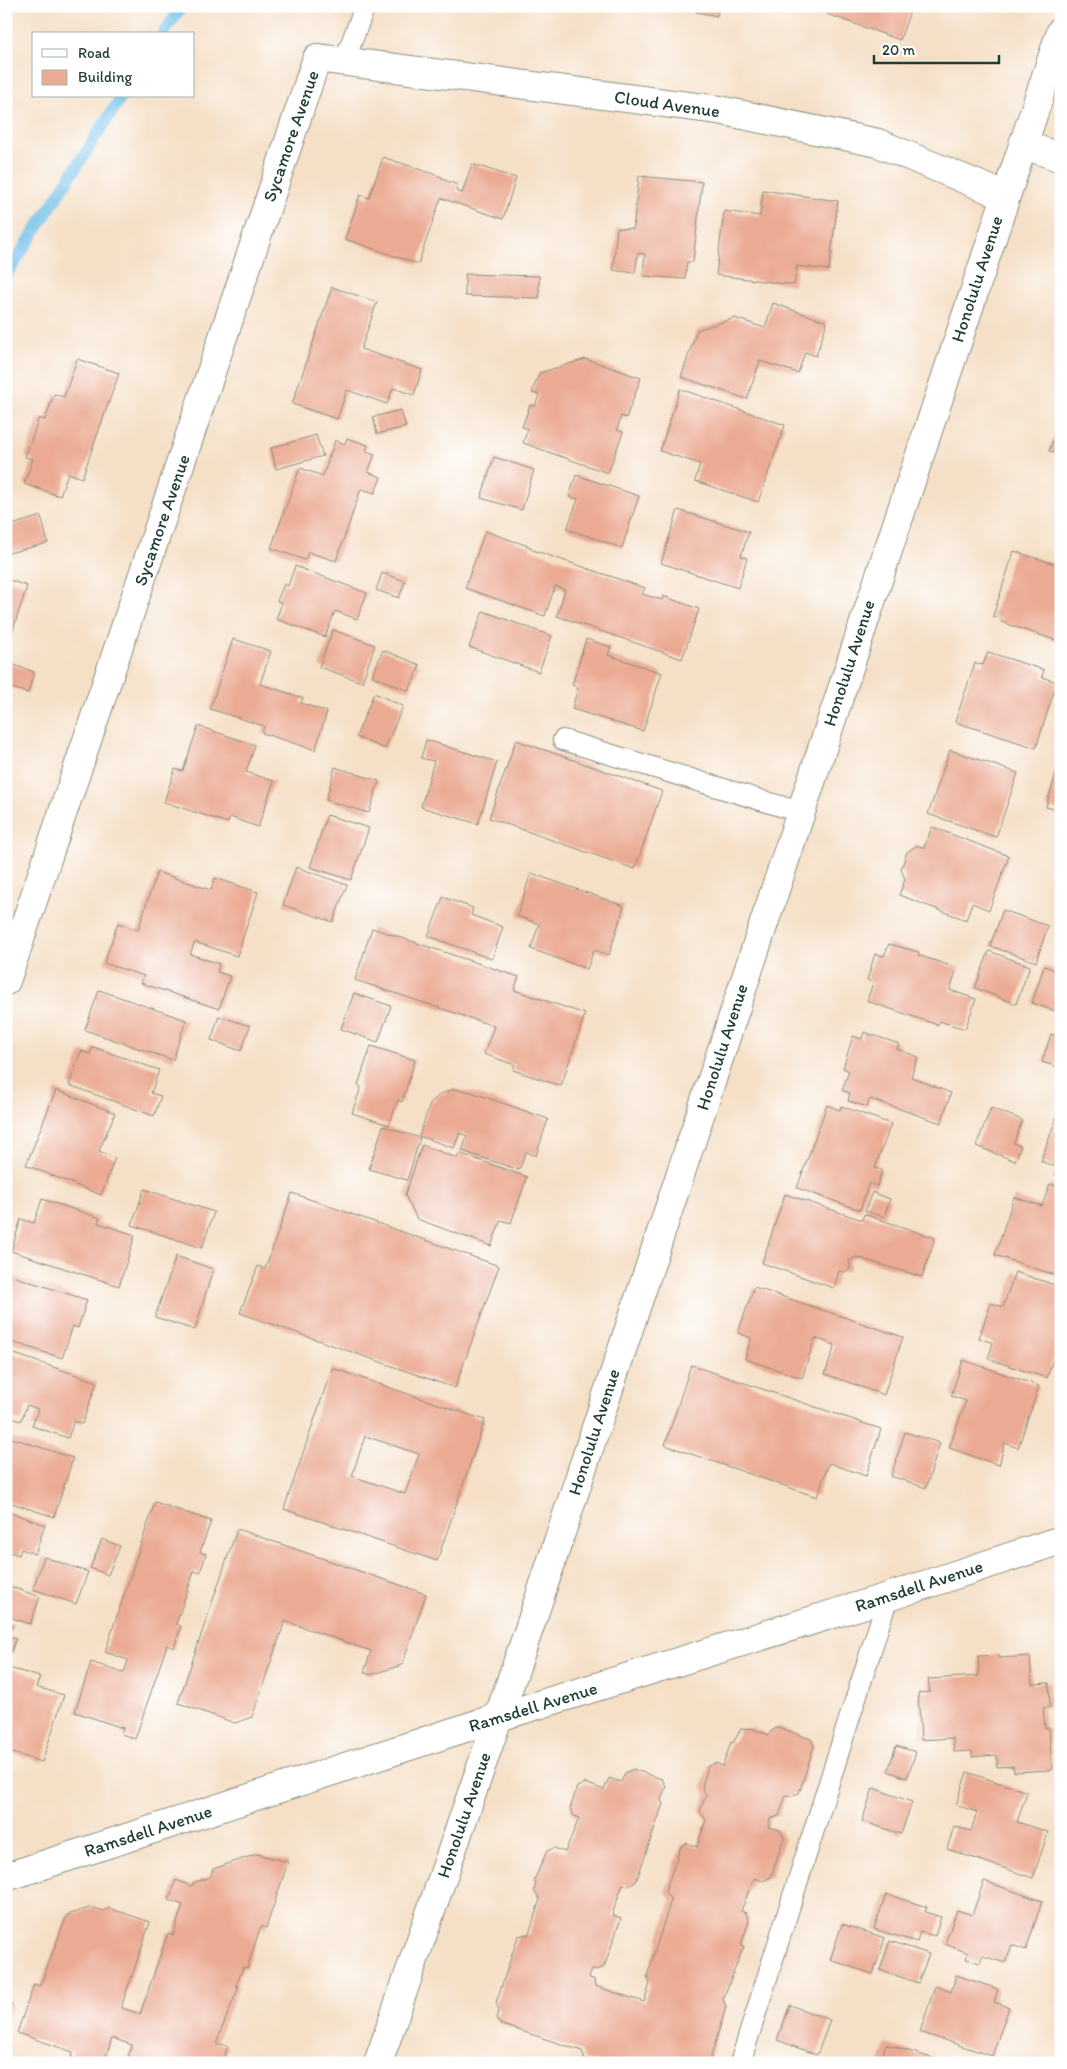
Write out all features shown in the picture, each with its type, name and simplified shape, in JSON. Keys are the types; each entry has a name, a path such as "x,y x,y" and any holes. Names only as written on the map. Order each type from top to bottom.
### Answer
{"street":[{"name":"Honolulu Avenue","path":"378,2063 499,1716 1061,30"},
{"name":"Cloud Avenue","path":"318,58 728,112 878,143 1005,196"},
{"name":"Sycamore Avenue","path":"6,981 318,58"},
{"path":"1023,144 1061,158"},
{"name":"Ramsdell Avenue","path":"6,1877 499,1716 888,1596 1061,1540"}],"lane":[{"path":"344,62 365,6"},
{"path":"564,740 800,812"},
{"path":"740,2063 888,1596"}],"building":[{"path":"697,6 719,6 717,16 696,12"},
{"path":"830,6 916,6 914,12 910,11 900,40 827,14"},
{"path":"383,157 442,177 442,179 458,185 456,191 462,193 472,164 516,178 503,219 441,198 418,264 345,239 360,195 369,198"},
{"path":"639,176 702,182 693,262 687,262 685,279 643,276 645,254 638,253 635,273 613,270 617,228 633,229"},
{"path":"763,190 838,201 829,270 797,266 794,285 716,275 724,211 760,216"},
{"path":"465,274 539,276 539,298 465,296"},
{"path":"332,287 377,302 361,349 422,370 414,395 393,388 387,404 347,390 337,419 292,404"},
{"path":"773,303 827,322 816,356 805,352 798,373 760,361 747,399 681,377 697,330 735,318 765,328"},
{"path":"77,359 119,373 82,478 68,473 60,496 24,484 33,459 25,457 39,418 45,420 54,394 64,397"},
{"path":"586,359 641,378 626,418 621,416 617,430 623,432 608,473 523,443 528,429 522,427 530,405 535,406 539,395 532,393 539,373"},
{"path":"680,389 785,425 758,502 695,481 700,464 660,451"},
{"path":"401,410 406,427 377,434 373,417"},
{"path":"1061,416 1061,455 1049,451"},
{"path":"316,435 323,456 276,469 271,448"},
{"path":"347,438 368,445 366,451 375,454 368,472 381,477 375,493 361,489 336,561 308,552 305,560 271,548 300,468 323,476 335,440 345,444"},
{"path":"494,457 534,470 522,510 481,498"},
{"path":"576,475 639,496 622,548 567,529 578,499 569,497"},
{"path":"678,510 749,532 741,556 747,558 738,588 661,563"},
{"path":"41,516 48,543 9,553 6,560 6,527"},
{"path":"485,531 531,547 530,549 645,588 642,594 662,600 663,596 699,609 682,659 557,616 565,590 555,586 545,616 465,588"},
{"path":"1014,551 1061,566 1061,642 1001,622 1003,619 993,616"},
{"path":"295,566 367,593 357,619 335,611 325,637 276,619 282,603 277,601 284,584 288,586"},
{"path":"382,573 405,581 399,598 376,590"},
{"path":"6,579 27,586 7,648 6,648"},
{"path":"483,611 552,636 539,672 469,647"},
{"path":"333,630 375,645 362,682 319,667"},
{"path":"233,639 271,651 260,684 303,698 301,703 327,712 315,750 262,733 264,726 210,709"},
{"path":"586,639 611,647 608,655 662,673 643,731 572,709 578,687 572,685"},
{"path":"383,650 420,665 409,691 372,676"},
{"path":"988,652 1044,670 1042,677 1057,682 1036,748 955,722 975,663 983,665"},
{"path":"6,662 34,672 28,693 6,686"},
{"path":"374,693 403,706 385,749 356,737"},
{"path":"198,726 255,745 246,772 274,781 258,827 230,817 228,823 164,802 175,769 183,771"},
{"path":"426,740 497,762 478,824 421,807 434,761 421,758"},
{"path":"516,740 662,791 635,869 489,818"},
{"path":"950,750 1018,773 996,837 928,814"},
{"path":"1058,766 1061,767 1061,811 1046,807"},
{"path":"335,767 379,781 369,813 326,800"},
{"path":"327,815 369,828 351,880 310,867"},
{"path":"932,827 1009,856 989,910 972,903 966,920 899,895 905,879 901,869 907,852 917,845 924,848"},
{"path":"296,867 347,885 333,922 283,905"},
{"path":"157,872 211,890 215,878 258,892 237,956 195,942 190,954 219,964 217,972 230,976 219,1009 141,983 144,976 104,963 118,923 138,930"},
{"path":"531,873 624,906 609,955 594,950 587,969 531,949 539,924 517,916"},
{"path":"443,897 473,908 471,915 503,927 492,959 428,936"},
{"path":"1003,910 1048,926 1036,962 990,946"},
{"path":"372,928 519,977 514,990 585,1014 561,1086 513,1070 515,1065 484,1054 494,1026 355,980"},
{"path":"889,944 919,952 918,955 957,968 950,990 976,999 965,1029 939,1021 938,1025 867,1001 873,983 867,980 875,954 884,956"},
{"path":"989,951 1030,966 1016,1004 975,988"},
{"path":"1044,966 1061,972 1061,1013 1032,1003"},
{"path":"99,990 186,1020 173,1060 85,1030"},
{"path":"354,993 391,1006 378,1042 341,1029"},
{"path":"219,1016 250,1026 241,1051 211,1040"},
{"path":"864,1032 899,1044 897,1049 918,1057 911,1077 951,1093 941,1123 870,1099 867,1107 848,1101 850,1093 842,1090 849,1071 843,1068 853,1036 862,1039"},
{"path":"1051,1034 1061,1038 1061,1068 1042,1062"},
{"path":"371,1046 415,1060 402,1102 398,1100 389,1125 352,1113 361,1087 358,1085"},
{"path":"93,1047 159,1070 151,1093 161,1096 154,1116 69,1085 81,1051 90,1054"},
{"path":"454,1089 471,1092 548,1119 536,1156 526,1152 519,1170 462,1151 467,1136 460,1133 454,1148 419,1136 431,1102 441,1094"},
{"path":"56,1090 115,1113 99,1151 115,1158 101,1195 26,1165"},
{"path":"827,1105 840,1110 841,1106 891,1124 875,1168 882,1170 877,1186 869,1183 860,1210 797,1188"},
{"path":"991,1108 1022,1120 1014,1143 1021,1146 1015,1161 976,1146"},
{"path":"1061,1110 1061,1177 1055,1175 1058,1168 1041,1161 1057,1115"},
{"path":"383,1126 420,1138 407,1180 369,1169"},
{"path":"422,1145 457,1158 459,1153 527,1177 511,1223 501,1220 491,1246 417,1219 405,1195"},
{"path":"1050,1184 1061,1188 1061,1277 995,1255 1014,1197 1042,1206"},
{"path":"144,1189 214,1212 202,1248 132,1225"},
{"path":"872,1192 890,1199 884,1217 865,1211"},
{"path":"292,1193 499,1266 455,1388 240,1313 258,1266 265,1269"},
{"path":"785,1194 862,1220 864,1214 935,1238 922,1277 856,1257 849,1261 850,1269 845,1272 839,1271 834,1288 762,1263"},
{"path":"42,1199 100,1218 98,1223 135,1235 119,1286 11,1251 21,1219 34,1223"},
{"path":"176,1256 213,1269 195,1330 155,1317"},
{"path":"1015,1272 1061,1287 1061,1336 1047,1378 988,1359 993,1343 979,1338 991,1303 1003,1307"},
{"path":"6,1274 87,1300 78,1328 73,1326 62,1358 6,1340"},
{"path":"754,1287 903,1337 884,1395 825,1374 835,1345 815,1338 802,1378 745,1359 751,1338 738,1333"},
{"path":"6,1351 97,1382 82,1424 74,1421 68,1438 32,1426 38,1409 27,1405 21,1421 6,1416"},
{"path":"963,1360 1039,1386 1018,1448 1005,1443 999,1465 949,1448 966,1401 951,1396"},
{"path":"691,1365 881,1429 866,1476 829,1463 817,1497 665,1445"},
{"path":"332,1368 485,1420 437,1561 284,1509","holes":["365,1436 419,1454 405,1494 352,1476"]},
{"path":"905,1432 940,1443 926,1488 891,1476"},
{"path":"6,1436 73,1458 54,1517 6,1501"},
{"path":"155,1502 211,1521 200,1552 206,1554 200,1573 194,1571 176,1624 181,1626 174,1648 167,1645 135,1739 121,1734 123,1728 75,1712 91,1662 124,1673 128,1660 105,1652"},
{"path":"6,1511 45,1525 35,1554 21,1549 19,1555 6,1551"},
{"path":"237,1529 426,1594 402,1665 370,1675 364,1672 371,1651 285,1621 252,1717 235,1723 178,1703"},
{"path":"102,1539 120,1546 108,1575 90,1568"},
{"path":"44,1557 88,1572 76,1604 33,1589"},
{"path":"6,1585 40,1597 30,1624 6,1616"},
{"path":"6,1622 13,1624 9,1636 16,1639 6,1665"},
{"path":"999,1655 1000,1658 1030,1656 1032,1684 1049,1683 1050,1707 1043,1708 1045,1728 1049,1728 1052,1770 1014,1772 1013,1766 997,1767 997,1755 972,1757 972,1751 954,1752 953,1738 921,1740 918,1693 930,1692 928,1679 979,1676 978,1656"},
{"path":"6,1667 40,1677 36,1687 64,1695 42,1762 6,1751"},
{"path":"778,1727 811,1739 814,1746 799,1793 791,1796 786,1795 779,1816 770,1819 768,1827 780,1830 784,1838 771,1877 763,1881 754,1878 741,1911 746,1913 749,1921 741,1945 744,1946 723,1999 726,2007 709,2063 595,2063 585,2060 582,2051 500,2024 496,2018 499,2010 496,2003 518,1936 529,1934 540,1899 534,1891 536,1883 534,1880 547,1851 554,1848 565,1852 579,1818 574,1816 570,1809 577,1787 585,1783 604,1790 609,1778 621,1782 625,1773 633,1769 662,1779 666,1786 661,1800 663,1804 636,1882 628,1886 623,1884 612,1915 621,1918 604,1967 592,1970 589,1978 594,1979 595,1986 644,2002 650,1984 647,1976 671,1900 665,1892 681,1846 687,1843 697,1847 706,1820 700,1811 706,1795 702,1787 708,1766 715,1763 723,1766 731,1742 733,1743 741,1729 751,1728 769,1735 771,1731"},
{"path":"896,1746 916,1752 907,1778 888,1771"},
{"path":"967,1772 1027,1792 1017,1822 1048,1832 1033,1878 947,1849 954,1826 971,1831 977,1812 956,1805"},
{"path":"873,1788 912,1802 901,1834 862,1821"},
{"path":"257,1854 288,1862 266,1928 261,1926 247,1968 243,1967 236,1986 239,1986 216,2043 228,2046 222,2063 126,2063 132,2045 112,2038 104,2063 87,2063 71,2057 73,2052 17,2033 34,1984 40,1986 67,1915 92,1907 103,1911 109,1908 150,1922 121,2008 140,2014 168,1933 173,1935 183,1905 169,1900 176,1880 192,1886 193,1883 210,1877 213,1869"},
{"path":"984,1881 1042,1901 1026,1950 1012,1945 1005,1963 983,1956 980,1963 966,1959 968,1953 945,1944 957,1910 972,1915"},
{"path":"886,1894 927,1907 925,1912 941,1917 935,1936 920,1932 917,1942 874,1929"},
{"path":"842,1924 885,1938 873,1974 830,1960"},
{"path":"890,1941 929,1954 918,1983 880,1970"},
{"path":"956,1975 998,1989 994,2002 1009,2007 992,2056 920,2032 935,1986 951,1992"},
{"path":"6,2002 12,2004 7,2021 6,2021"},
{"path":"790,2005 830,2020 817,2055 777,2040"},
{"path":"886,2044 945,2062 945,2063 880,2063"}],"waterway":[{"path":"164,32 182,6"},
{"path":"6,276 121,98"}]}
